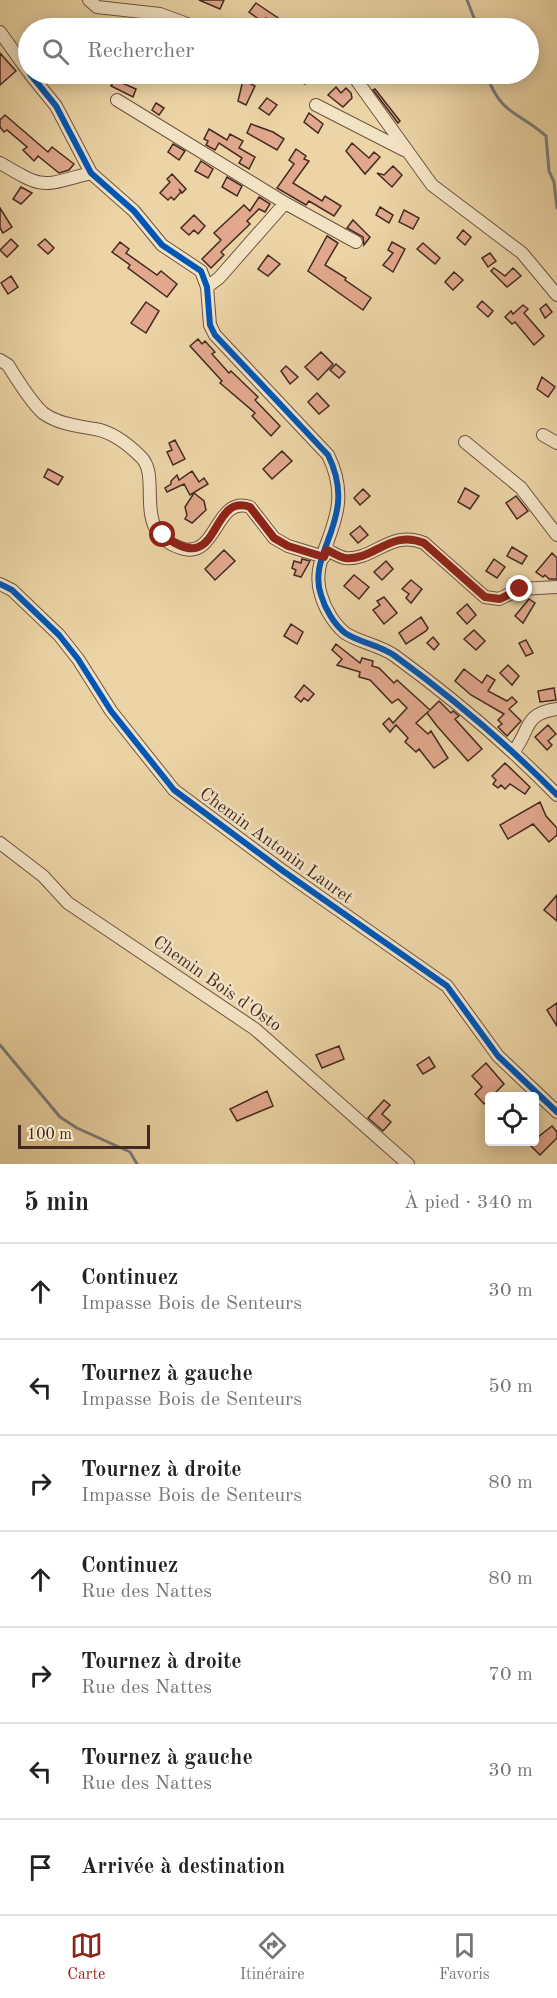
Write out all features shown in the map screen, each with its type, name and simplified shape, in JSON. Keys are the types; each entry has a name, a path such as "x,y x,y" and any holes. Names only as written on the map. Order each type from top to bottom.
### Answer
{"street":[{"path":"89,0 97,7 173,18"},
{"path":"134,12 143,0"},
{"path":"0,32 18,57"},
{"path":"39,84 56,106 90,173 134,212 162,245 201,271 207,287 208,316 214,335 328,455 334,467 340,493 339,506 318,580 320,594 337,624 346,634 392,654 477,718 514,751 557,795"},
{"path":"359,84 432,185 522,253 557,295"},
{"path":"117,100 285,203 356,242"},
{"path":"316,105 405,150"},
{"path":"0,163 36,184 45,185 90,173"},
{"path":"207,287 219,278 285,203"},
{"path":"0,360 8,365 44,413 81,428 108,433 143,459 150,477 149,513 163,535 175,545 191,550 203,546 225,514 232,508 244,505 250,507 281,542 344,558 358,556 398,539 415,539 424,543 485,597 500,599 520,589 557,587"},
{"path":"543,435 557,443"},
{"path":"465,442 521,488 557,535"},
{"name":"Chemin Antonin Lauret","path":"0,584 12,590 59,635 78,658 111,711 174,790 283,872 447,986 498,1056 557,1112"},
{"path":"514,751 531,719 543,711 557,709"},
{"name":"Chemin Bois d'Osto","path":"0,843 43,876 68,903 255,1029 408,1164"}],"building":[{"path":"199,0 224,0 220,9"},
{"path":"256,3 278,18 257,18 249,12"},
{"path":"0,53 16,71 0,85"},
{"path":"124,84 136,89 133,97 111,86"},
{"path":"242,84 255,86 246,105 238,101"},
{"path":"336,87 341,93 346,88 351,93 352,98 343,107 328,95"},
{"path":"375,89 400,121 398,123 373,90"},
{"path":"267,98 277,105 269,115 259,108"},
{"path":"156,103 164,108 159,115 152,110"},
{"path":"309,113 323,124 318,133 304,122"},
{"path":"5,115 48,152 52,147 74,164 69,170 59,173 38,156 34,161 23,150 27,147 0,127 0,120"},
{"path":"251,124 273,132 284,139 277,150 247,133"},
{"path":"209,129 227,140 230,134 243,141 239,148 255,157 249,169 239,163 242,158 219,143 215,150 206,145 208,141 204,139"},
{"path":"352,143 369,158 374,152 380,157 365,174 346,151"},
{"path":"173,144 185,151 179,160 168,152"},
{"path":"296,149 306,156 304,159 309,161 293,183 322,201 325,196 341,206 334,216 309,201 306,205 277,188 294,164 289,160"},
{"path":"201,161 213,169 208,178 195,171"},
{"path":"393,166 402,175 392,187 377,173 384,175"},
{"path":"172,174 186,189 182,193 179,189 181,192 174,200 171,197 168,200 160,193 170,182 167,179"},
{"path":"227,177 242,186 237,196 222,187"},
{"path":"21,187 32,193 21,204 13,199"},
{"path":"259,197 270,204 265,212 259,209 247,221 250,224 221,252 224,255 211,268 202,259 221,240 214,233 244,205 250,211"},
{"path":"380,207 393,215 389,223 376,215"},
{"path":"0,208 12,227 3,233 0,228"},
{"path":"404,210 419,218 413,229 399,222"},
{"path":"194,215 205,226 198,234 194,230 189,235 181,228"},
{"path":"353,220 370,237 364,245 363,237 347,228"},
{"path":"463,230 471,237 465,245 457,238"},
{"path":"327,236 338,243 325,265 371,298 363,310 308,271"},
{"path":"11,239 18,246 7,257 0,250"},
{"path":"45,239 54,248 48,254 38,245"},
{"path":"120,242 129,249 126,253 157,275 161,271 177,284 167,297 128,268 130,265 112,252"},
{"path":"392,242 405,249 393,272 383,265 393,253 388,250"},
{"path":"423,243 440,258 435,264 417,249"},
{"path":"490,253 496,261 488,267 482,258"},
{"path":"268,255 280,264 268,276 258,269"},
{"path":"494,268 505,276 513,268 521,276 507,287 491,271"},
{"path":"454,272 463,280 453,290 445,282"},
{"path":"11,276 18,287 8,294 1,283"},
{"path":"482,301 493,311 488,317 477,307"},
{"path":"146,302 159,311 146,333 131,323"},
{"path":"546,304 552,312 545,318 540,309"},
{"path":"523,305 528,309 524,313 544,336 534,345 515,322 512,324 505,317 511,311 513,314"},
{"path":"198,339 202,344 205,341 215,352 212,354 229,373 231,371 258,397 255,400 280,426 271,436 252,416 255,413 220,383 222,381 190,346"},
{"path":"321,352 333,364 318,380 305,367"},
{"path":"336,364 345,372 339,378 330,370"},
{"path":"286,366 298,377 290,384 281,371"},
{"path":"542,377 555,387 548,397 537,389"},
{"path":"317,393 329,406 319,414 308,402"},
{"path":"175,440 185,459 173,465 167,452 172,450 169,443"},
{"path":"282,451 292,461 272,479 263,469"},
{"path":"48,469 63,477 58,485 44,477"},
{"path":"192,471 199,482 204,478 208,484 190,495 184,484 167,492 165,488 177,475 179,480"},
{"path":"465,488 479,496 470,509 458,502"},
{"path":"363,489 370,496 360,505 354,498"},
{"path":"194,493 204,501 206,510 192,523 185,519 187,515 185,507"},
{"path":"516,496 528,511 517,519 506,503"},
{"path":"360,526 368,535 358,543 350,534"},
{"path":"512,547 527,556 522,564 507,556"},
{"path":"224,550 235,561 215,580 205,569"},
{"path":"552,553 557,558 557,579 549,579 545,575 543,577 536,572"},
{"path":"302,559 310,561 301,577 294,575 296,570 292,568 294,561 301,563"},
{"path":"494,559 505,567 497,578 486,571"},
{"path":"386,561 393,569 382,580 374,572"},
{"path":"354,575 369,587 359,599 344,586"},
{"path":"411,580 422,589 411,603 406,598 409,594 402,589"},
{"path":"384,597 397,613 384,624 373,610 380,605 377,601"},
{"path":"529,599 535,603 523,623 515,616"},
{"path":"467,604 476,615 467,624 457,613"},
{"path":"421,617 428,628 406,644 399,633"},
{"path":"291,624 303,632 297,644 284,636"},
{"path":"474,630 485,641 476,650 464,639"},
{"path":"433,637 439,644 434,650 427,643"},
{"path":"526,640 533,653 526,656 519,643"},
{"path":"336,644 360,663 362,658 373,661 372,666 379,668 394,683 397,680 430,710 439,701 451,713 453,711 459,716 455,719 482,749 468,761 437,726 427,713 429,711 416,723 428,734 431,731 448,758 434,768 419,749 416,752 405,742 408,738 396,725 390,732 383,724 389,718 393,723 407,708 398,699 392,703 370,680 359,677 360,672 337,665 342,659 332,650"},
{"path":"508,665 519,676 512,685 500,673"},
{"path":"464,669 482,683 487,675 495,680 488,691 507,701 512,697 517,702 509,709 521,721 507,736 498,727 502,724 498,720 504,714 471,695 455,681"},
{"path":"304,685 314,694 308,701 304,698 301,702 295,697"},
{"path":"554,688 556,700 540,702 538,691"},
{"path":"548,725 556,734 548,741 552,745 547,750 535,737"},
{"path":"505,763 530,787 525,794 510,784 505,789 501,785 498,788 493,784 496,780 492,776"},
{"path":"540,802 546,816 557,828 557,835 549,842 533,824 508,839 500,825"},
{"path":"557,895 557,921 544,910"},
{"path":"557,1003 557,1026 547,1010"},
{"path":"339,1046 344,1059 322,1068 316,1055"},
{"path":"429,1057 435,1067 423,1074 417,1065"},
{"path":"486,1063 504,1084 496,1092 485,1092 484,1104 475,1094 482,1087 472,1076"},
{"path":"267,1091 273,1106 237,1121 230,1109"},
{"path":"384,1100 390,1105 382,1114 391,1122 383,1131 368,1118"},
{"path":"552,1126 557,1132 557,1138 540,1155 531,1146 539,1146 539,1136"}],"waterway":[{"path":"467,0 474,18"},
{"path":"490,84 504,105 546,136 549,171 554,182 557,208"},
{"path":"0,1045 60,1117 77,1128 130,1152 137,1164"}],"cycle path":[{"path":"38,84 56,106 91,173 134,211 162,245 201,271 207,287 210,325 215,335 328,455 336,478 338,498 336,516 320,564 318,579 327,611 334,621 345,633 389,652 417,672 479,722 557,795"},
{"path":"0,584 12,590 59,635 78,659 111,711 174,790 283,871 447,986 498,1056 557,1112"}],"route":[{"path":"163,535 175,545 191,550 197,549 203,546 225,514 238,505 244,505 250,507 262,520 274,538 294,548 324,557 327,550 344,558 358,556 398,539 415,539 424,543 485,597 500,599 520,589"}]}
